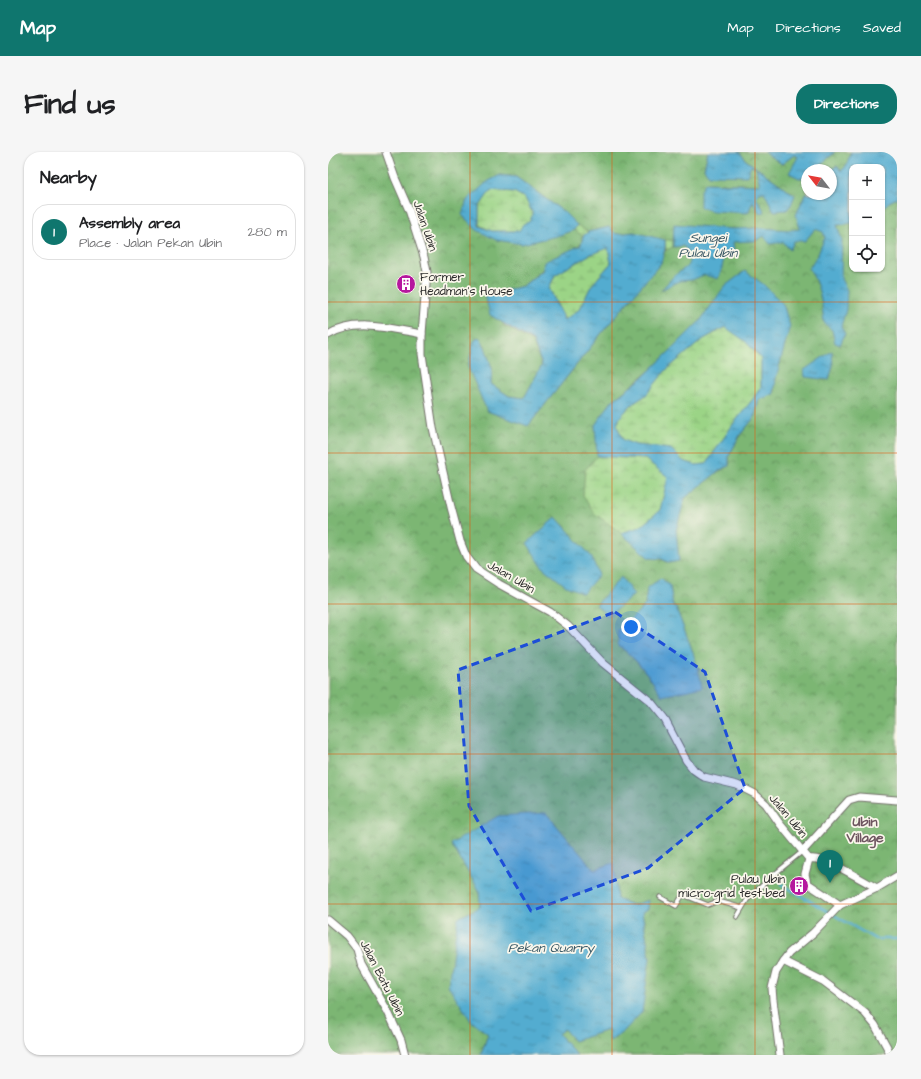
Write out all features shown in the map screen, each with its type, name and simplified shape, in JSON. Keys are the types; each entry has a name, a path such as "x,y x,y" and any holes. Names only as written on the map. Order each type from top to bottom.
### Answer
{"street":[{"name":"Jalan Ubin","path":"386,152 408,210 424,257 427,272 422,334 422,354 433,428 451,507 466,556 476,568 499,584 550,612 568,626 603,663 652,702 664,718 686,760 694,770 704,777 737,785 755,794 766,804 809,859"},
{"path":"328,335 343,328 359,325 422,334"},
{"path":"803,851 849,800 859,797 897,800"},
{"path":"840,905 807,883 804,874 809,859 815,858 826,861 877,888"},
{"path":"780,1055 772,988 776,972 783,961 789,953 840,905 877,888 897,876"},
{"name":"Jalan Batu Ubin","path":"328,920 347,936 357,949 361,964 388,1012 401,1040 405,1055"},
{"path":"783,961 823,981 865,1013 875,1025 888,1047 890,1055"}],"lane":[{"path":"737,917 747,900 771,877 803,851"},
{"path":"660,897 676,906 682,896 686,896 708,905 718,901 742,908"}],"highlighted area":[{"path":"615,612 705,672 745,788 648,868 531,911 469,806 458,670"}],"green space":[{"path":"328,152 708,152 704,169 751,166 756,168 760,185 705,183 753,201 759,193 765,192 795,195 747,161 739,152 764,152 782,164 794,155 798,157 799,178 801,178 801,200 806,200 804,241 815,229 849,223 849,272 885,272 885,206 897,198 897,1055 577,1055 558,1034 564,1028 574,1041 609,1029 610,1041 650,958 642,912 649,900 633,905 617,899 614,863 594,870 546,813 451,844 479,890 480,907 471,1021 488,1034 481,1055 328,1055","holes":["500,175 516,177 564,212 577,225","609,227 616,234 634,232 666,250 662,256 661,263 604,330 528,426 468,367 474,341 479,337 492,368 491,384 509,396 524,398 542,366 533,342 504,325 485,295 523,286 543,269 581,244 583,236 588,232","725,286 776,378 774,393 759,400 754,418 740,435 729,456 729,466 720,470 685,498 676,530 679,561 669,563 662,559 649,558 612,401 647,373 680,343 700,321","670,586 673,606 676,608 699,671 662,696 642,668 618,645 618,630 645,605"]},
{"path":"835,152 851,152 847,164 841,171 837,164 822,164"},
{"path":"491,190 514,192 525,198 533,214 529,223 519,231 492,231 479,225 479,207"},
{"path":"577,225 588,232 583,236 574,230"},
{"path":"665,240 673,240 673,247 666,250"},
{"path":"608,248 611,263 591,286 580,309 565,320 549,288 555,275 589,255"},
{"path":"726,327 745,341 761,358 761,387 706,464 696,465 683,461 671,449 636,445 623,440 617,426 620,417 631,405 646,395 666,370 702,340"},
{"path":"597,456 645,459 669,477 660,510 640,527 621,533 594,513 583,496 585,470"}],"water":[{"path":"708,152 739,152 747,161 795,195 791,205 787,210 774,211 764,192 759,193 756,197 765,212 760,214 753,201 748,213 712,211 700,207 700,192 705,183 760,185 756,168 751,166 747,176 709,175 704,169"},
{"path":"764,152 835,152 822,164 801,164 801,178 789,173 798,157 794,155 782,164"},
{"name":"Sungei Pulau Ubin","path":"851,152 897,152 897,198 885,206 885,164 849,164 849,223 837,225 842,240 841,279 847,290 846,310 841,326 845,334 840,345 835,343 832,330 824,323 820,295 816,282 809,268 818,254 825,237 823,232 815,229 805,241 794,241 790,250 783,242 770,244 764,236 755,241 733,242 734,251 725,252 718,279 704,275 692,280 679,281 661,290 674,276 689,265 690,254 683,246 673,247 674,224 733,229 800,229 796,215 802,200 837,200 837,166 841,171 847,164"},
{"path":"500,175 516,177 564,212 577,225 574,230 557,236 522,244 496,240 477,230 462,215 467,200 487,182","holes":["491,190 514,192 525,198 533,214 529,222 523,224 519,231 492,231 479,226 479,207"]},
{"path":"609,227 616,234 634,232 665,240 665,249 661,263 604,330 528,426 487,411 468,367 474,341 479,337 485,347 492,368 491,384 509,396 524,398 542,365 533,341 490,315 485,295 523,286 543,270 544,262 581,245 583,236 588,232","holes":["608,248 611,263 591,286 580,309 564,320 549,288 555,275 589,255"]},
{"path":"745,271 763,284 783,304 790,326 776,378 774,394 759,400 754,418 740,435 729,456 729,466 720,470 685,498 676,530 679,561 669,563 662,559 649,558 621,533 640,527 660,510 668,477 645,459 597,456 595,425 612,401 642,378 700,321 725,286","holes":["725,327 745,341 761,358 761,387 706,464 696,465 683,461 671,449 636,445 623,440 617,426 620,417 631,405 646,395 666,370 702,340"]},
{"path":"832,351 833,366 829,380 805,377 804,370"},
{"path":"556,517 591,556 599,575 583,593 566,586 543,568 527,543"},
{"path":"621,577 634,595 608,616 596,605"},
{"path":"661,578 670,586 673,606 676,608 691,647 702,687 662,696 643,668 618,645 618,630 645,605 647,588"},
{"name":"Pekan Quarry","path":"546,813 594,870 614,863 617,899 633,905 649,900 648,909 642,912 650,958 642,1012 623,1032 610,1041 608,1030 574,1041 564,1029 558,1034 577,1055 481,1055 488,1034 471,1021 448,985 458,918 480,907 479,890 451,844 498,816"}],"waterway":[{"path":"781,884 875,939 897,939"}],"place":[{"name":"Former Headman's House","path":"406,284"},
{"name":"Assembly area","path":"830,883"},
{"name":"Pulau Ubin micro-grid test-bed","path":"799,886"}],"district":[{"name":"Ubin Village","path":"865,830"}]}
